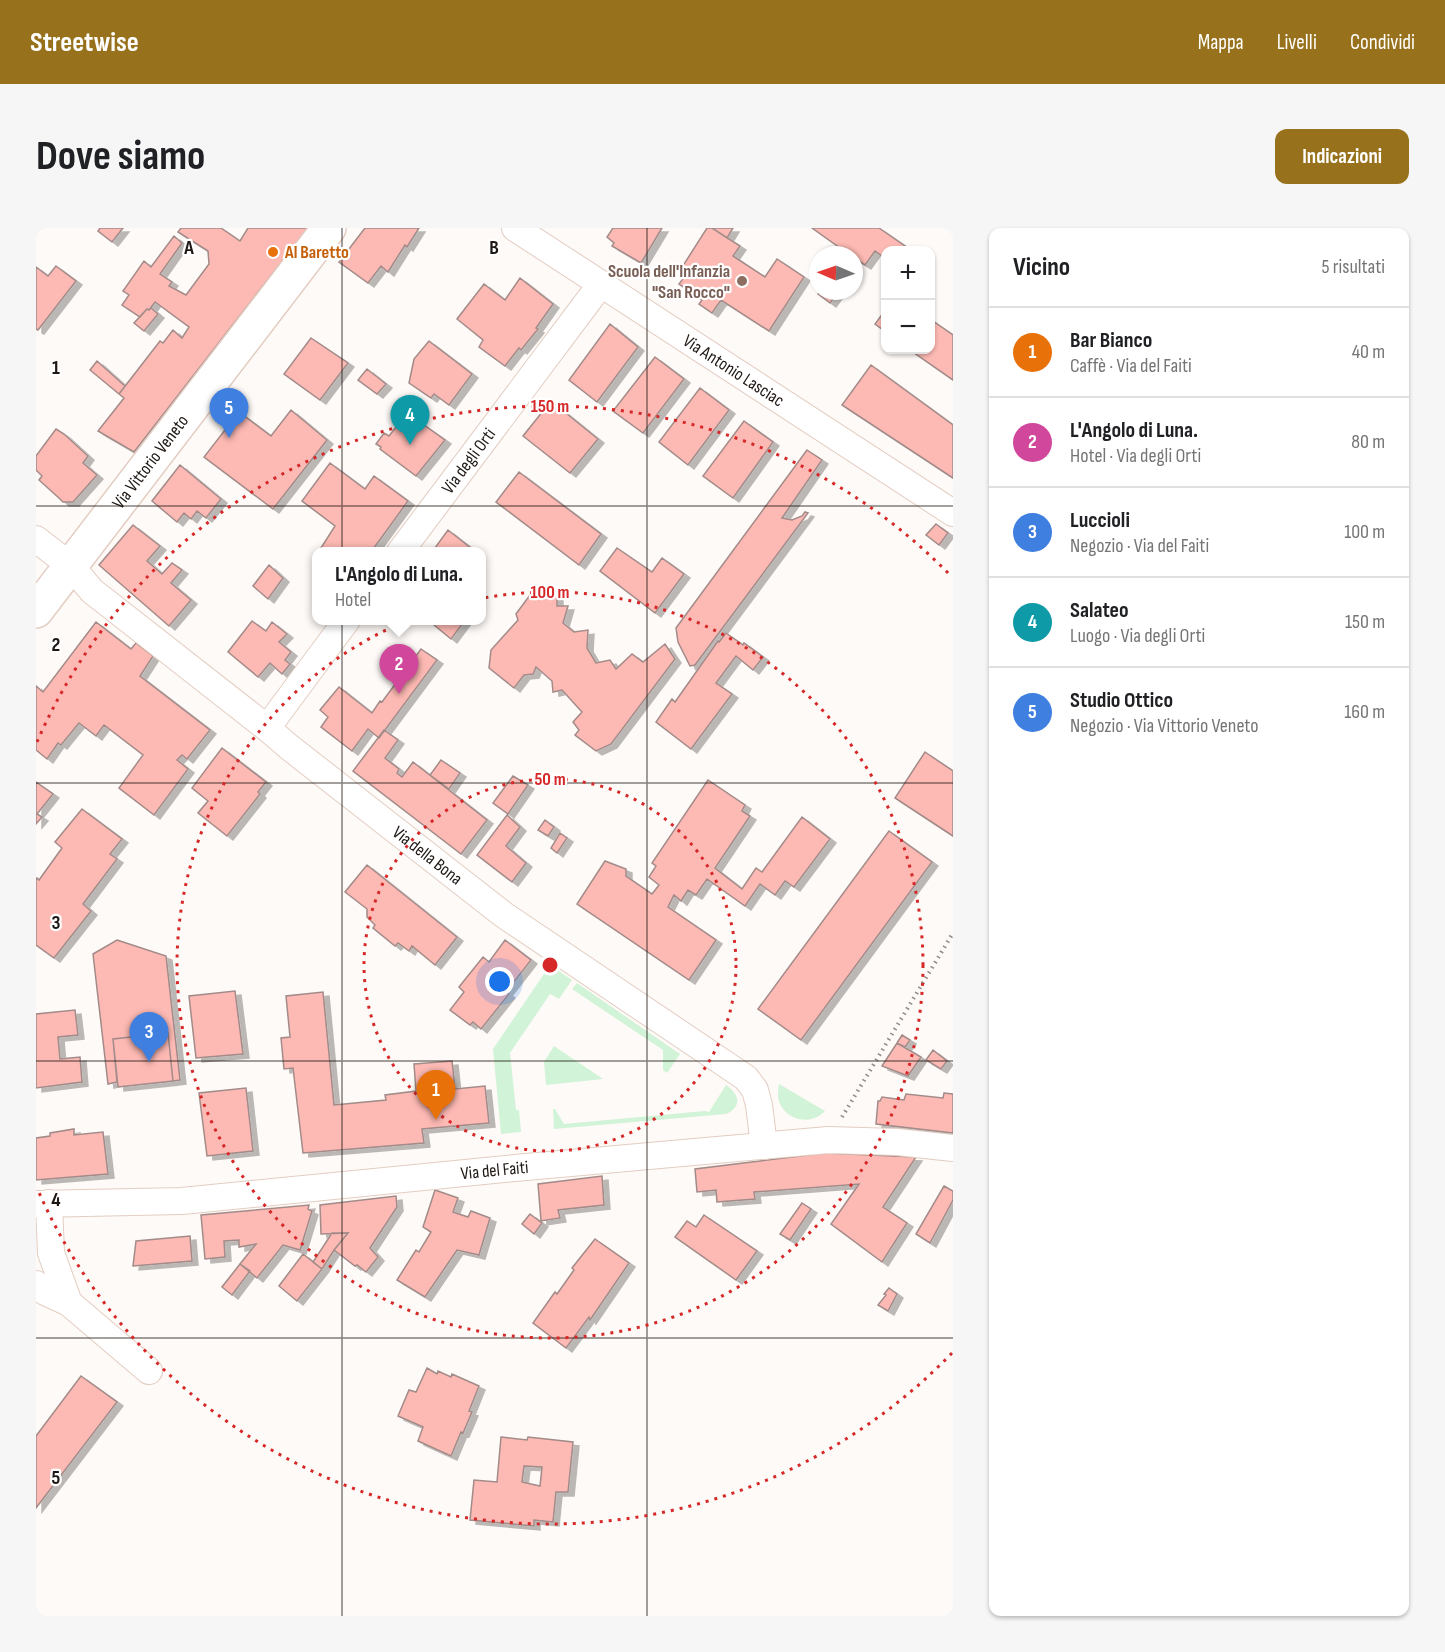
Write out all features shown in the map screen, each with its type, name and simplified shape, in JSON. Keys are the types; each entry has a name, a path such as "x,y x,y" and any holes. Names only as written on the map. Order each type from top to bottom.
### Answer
{"main road":[{"name":"Via Vittorio Veneto","path":"36,611 329,228"}],"street":[{"name":"Via Antonio Lasciac","path":"515,228 953,513"},
{"name":"Via degli Orti","path":"403,547 601,284"},
{"name":"Via della Bona","path":"36,539 71,566 92,591 504,915 746,1078 755,1090 764,1146"},
{"path":"267,728 344,625"},
{"name":"Via del Faiti","path":"42,1203 182,1201 828,1140 897,1142 953,1148"},
{"path":"42,1203 51,1253 69,1303"},
{"path":"36,1284 45,1292 69,1303 149,1371"}],"path":[{"path":"828,1140 953,933"}],"green space":[{"path":"550,965 572,980 559,999 550,994 510,1053 516,1110 519,1110 521,1132 501,1134 493,1049"},
{"path":"577,983 680,1054 667,1073 663,1070 663,1050 572,989"},
{"path":"554,1046 603,1079 546,1085 544,1062"},
{"path":"779,1084 825,1111 807,1120 789,1115 779,1102"},
{"path":"726,1085 734,1092 737,1104 726,1114 554,1129 553,1109 564,1124 709,1112"}],"building":[{"path":"100,228 123,228 112,242 98,231"},
{"path":"181,228 221,228 240,241 248,228 308,228 134,452 98,431 124,398 119,394 160,341 163,343 173,330 182,338 189,327 155,302 140,317 122,305 129,295 123,291 144,261 151,267 174,236 182,243 160,274 172,282 169,286 186,295 209,264 208,251 178,232"},
{"path":"365,228 419,228 388,272 381,266 368,283 339,262"},
{"path":"613,228 662,228 641,263 612,246 614,243 607,237"},
{"name":"Scuola dell'Infanzia \"San Rocco\"","path":"707,228 712,228 740,246 733,256 765,277 777,259 804,277 769,331 721,300 712,313 699,304 702,300 679,284 685,276 679,272"},
{"path":"712,228 733,228 727,238"},
{"path":"812,228 879,228 905,246 881,246 881,255 875,251 865,265 863,264 863,246 837,246"},
{"path":"56,266 76,281 38,330 36,329 36,267 48,276"},
{"path":"520,278 553,304 536,328 538,329 505,366 479,347 483,340 457,319 484,284 505,300"},
{"path":"151,308 158,314 144,331 134,323 147,309"},
{"path":"881,316 881,328 875,324"},
{"path":"935,322 953,335 953,380 916,354 935,354"},
{"path":"610,324 638,347 597,402 569,380"},
{"path":"311,338 348,363 320,400 284,374"},
{"path":"429,341 472,374 449,405 434,394 431,398 409,383 414,359"},
{"path":"655,357 684,379 643,433 613,411"},
{"path":"97,361 125,386 119,394 90,370"},
{"path":"871,365 953,425 953,478 842,405"},
{"path":"367,369 386,384 377,394 358,380"},
{"path":"700,388 729,410 688,465 659,442"},
{"path":"551,401 598,439 570,473 523,436"},
{"path":"291,410 327,440 273,509 204,457 239,412 271,436"},
{"path":"407,413 445,440 416,476 376,444 384,433 389,436"},
{"path":"744,421 773,442 733,498 703,476"},
{"path":"56,429 88,456 83,463 97,475 73,502 63,502 39,480 42,476 36,470 36,456"},
{"path":"807,450 822,460 782,518 792,520 802,516 805,512 808,513 695,665 690,666 678,642 676,628"},
{"path":"330,463 365,489 374,476 408,501 375,547 322,547 335,526 302,501"},
{"path":"180,465 221,499 206,518 197,511 191,519 184,513 177,522 152,501"},
{"path":"519,472 601,534 579,565 496,502"},
{"path":"936,524 948,533 939,545 926,535"},
{"path":"133,525 160,546 147,561 162,574 172,563 182,570 171,583 191,600 169,626 99,565"},
{"path":"448,530 470,547 436,547"},
{"path":"617,548 652,572 662,558 684,574 655,613 600,571"},
{"path":"269,565 283,578 268,599 253,586"},
{"path":"543,587 557,597 557,606 568,606 563,623 574,632 588,630 587,648 596,663 610,660 616,669 632,654 643,662 665,644 675,659 611,744 596,751 575,735 579,730 573,722 582,712 562,690 553,692 552,681 536,667 533,674 524,675 514,688 489,668 491,650 518,620 516,614 530,595 534,598"},
{"path":"252,621 266,631 272,622 287,634 279,642 291,652 285,660 290,664 282,674 270,663 258,677 228,652"},
{"path":"96,622 131,649 136,643 153,656 140,676 210,730 187,759 182,755 177,760 188,769 154,815 119,788 143,755 104,725 96,736 79,723 61,745 58,743 47,759 36,750 36,686 43,692"},
{"path":"434,625 461,625 451,639"},
{"path":"726,633 763,657 753,670 736,656 716,683 732,694 691,749 656,722 672,699 675,702"},
{"path":"421,649 437,660 379,738 368,729 352,751 321,727 328,717 320,710 339,687 372,713"},
{"path":"384,730 398,740 385,758 399,769 397,773 402,777 413,762 487,820 461,854 353,771"},
{"path":"222,748 266,782 258,792 260,794 227,836 198,813 208,801 192,788"},
{"path":"925,752 953,771 953,836 895,798"},
{"path":"441,760 460,773 449,789 430,775"},
{"path":"513,776 528,785 508,814 493,803"},
{"path":"708,780 745,805 742,811 750,816 715,868 742,889 756,868 762,872 802,817 830,839 794,887 785,881 775,895 760,884 745,906 707,879 696,895 688,890 681,901 674,895 668,907 716,940 689,980 577,904 605,861 626,869 626,876 652,894 659,885 649,877 656,866 652,863"},
{"path":"36,782 53,794 37,814 42,817 36,824"},
{"path":"82,809 122,839 110,854 117,859 83,904 91,911 54,958 36,945 36,880 37,878 39,880 62,848 55,842"},
{"path":"507,815 520,827 506,846 526,863 512,882 477,855"},
{"path":"545,820 554,827 548,836 538,830"},
{"path":"889,831 932,862 801,1040 758,1009"},
{"path":"560,833 567,838 557,853 551,848"},
{"path":"367,865 457,937 435,965 412,946 409,951 398,943 395,946 373,928 375,925 367,917 367,909 345,892"},
{"path":"117,940 166,956 180,1080 173,1081 168,1033 113,1039 117,1082 108,1084 93,954"},
{"path":"505,940 531,960 506,992 509,994 481,1029 473,1022 470,1025 450,1010 464,992 459,987 483,957 489,962"},
{"path":"235,991 243,1054 196,1058 189,996"},
{"path":"323,992 334,1105 386,1100 385,1095 416,1091 414,1064 452,1061 455,1089 485,1086 489,1123 422,1129 424,1143 303,1153 293,1068 284,1069 281,1038 290,1037 286,996"},
{"path":"75,1010 78,1035 58,1037 60,1059 80,1057 82,1082 36,1088 36,1014"},
{"path":"168,1033 173,1081 118,1087 113,1039"},
{"path":"902,1035 910,1040 905,1047 897,1043"},
{"path":"897,1043 921,1057 908,1076 882,1066"},
{"path":"933,1050 947,1061 941,1069 926,1060"},
{"path":"246,1088 253,1151 207,1156 199,1093"},
{"path":"944,1093 953,1094 953,1133 876,1124 878,1101 882,1097 904,1100 906,1094 943,1098"},
{"path":"74,1129 74,1135 103,1132 108,1174 36,1180 36,1138"},
{"path":"825,1153 916,1157 883,1207 907,1223 882,1262 831,1224 859,1184 754,1192 755,1199 717,1202 716,1190 697,1192 695,1169"},
{"path":"602,1176 604,1205 558,1210 560,1218 541,1221 538,1184"},
{"path":"944,1186 953,1191 953,1200 930,1243 916,1234"},
{"path":"435,1190 458,1198 453,1212 468,1217 471,1211 490,1218 479,1255 457,1250 425,1297 397,1280 416,1250 419,1252 431,1232 423,1227"},
{"path":"396,1196 397,1207 370,1248 378,1257 366,1272 334,1250 348,1233 321,1234 320,1205"},
{"path":"802,1203 811,1209 790,1240 780,1234"},
{"path":"309,1205 308,1209 312,1211 300,1250 283,1245 257,1278 240,1264 256,1244 239,1247 239,1240 224,1241 225,1257 205,1259 201,1215"},
{"path":"530,1214 542,1223 534,1234 522,1224"},
{"path":"704,1215 757,1251 736,1280 675,1237 687,1221 696,1227"},
{"path":"332,1233 348,1233 322,1269 313,1262"},
{"path":"190,1236 192,1261 133,1266 136,1241"},
{"path":"595,1239 629,1263 590,1320 589,1317 566,1348 533,1323 555,1292 557,1294 574,1270 572,1268"},
{"path":"303,1254 322,1269 297,1301 279,1286"},
{"path":"240,1264 250,1271 232,1295 222,1287"},
{"path":"889,1288 897,1294 888,1311 878,1305"},
{"path":"427,1368 437,1374 438,1371 451,1377 452,1374 479,1386 469,1411 472,1412 451,1456 418,1441 423,1427 398,1416 409,1390 416,1392"},
{"path":"81,1376 117,1402 36,1508 36,1436"},
{"path":"501,1437 527,1440 528,1437 573,1442 568,1492 556,1492 553,1522 534,1520 534,1526 470,1520 474,1480 497,1482","holes":["524,1466 542,1467 540,1486 522,1482"]}],"place":[{"name":"Al Baretto","path":"273,252"},
{"name":"Scuola dell'Infanzia \"San Rocco\"","path":"742,281"},
{"name":"Studio Ottico","path":"229,438"},
{"name":"Salateo","path":"410,445"},
{"name":"L'Angolo di Luna.","path":"399,694"},
{"name":"Luccioli","path":"149,1062"},
{"name":"Bar Bianco","path":"436,1120"}]}
